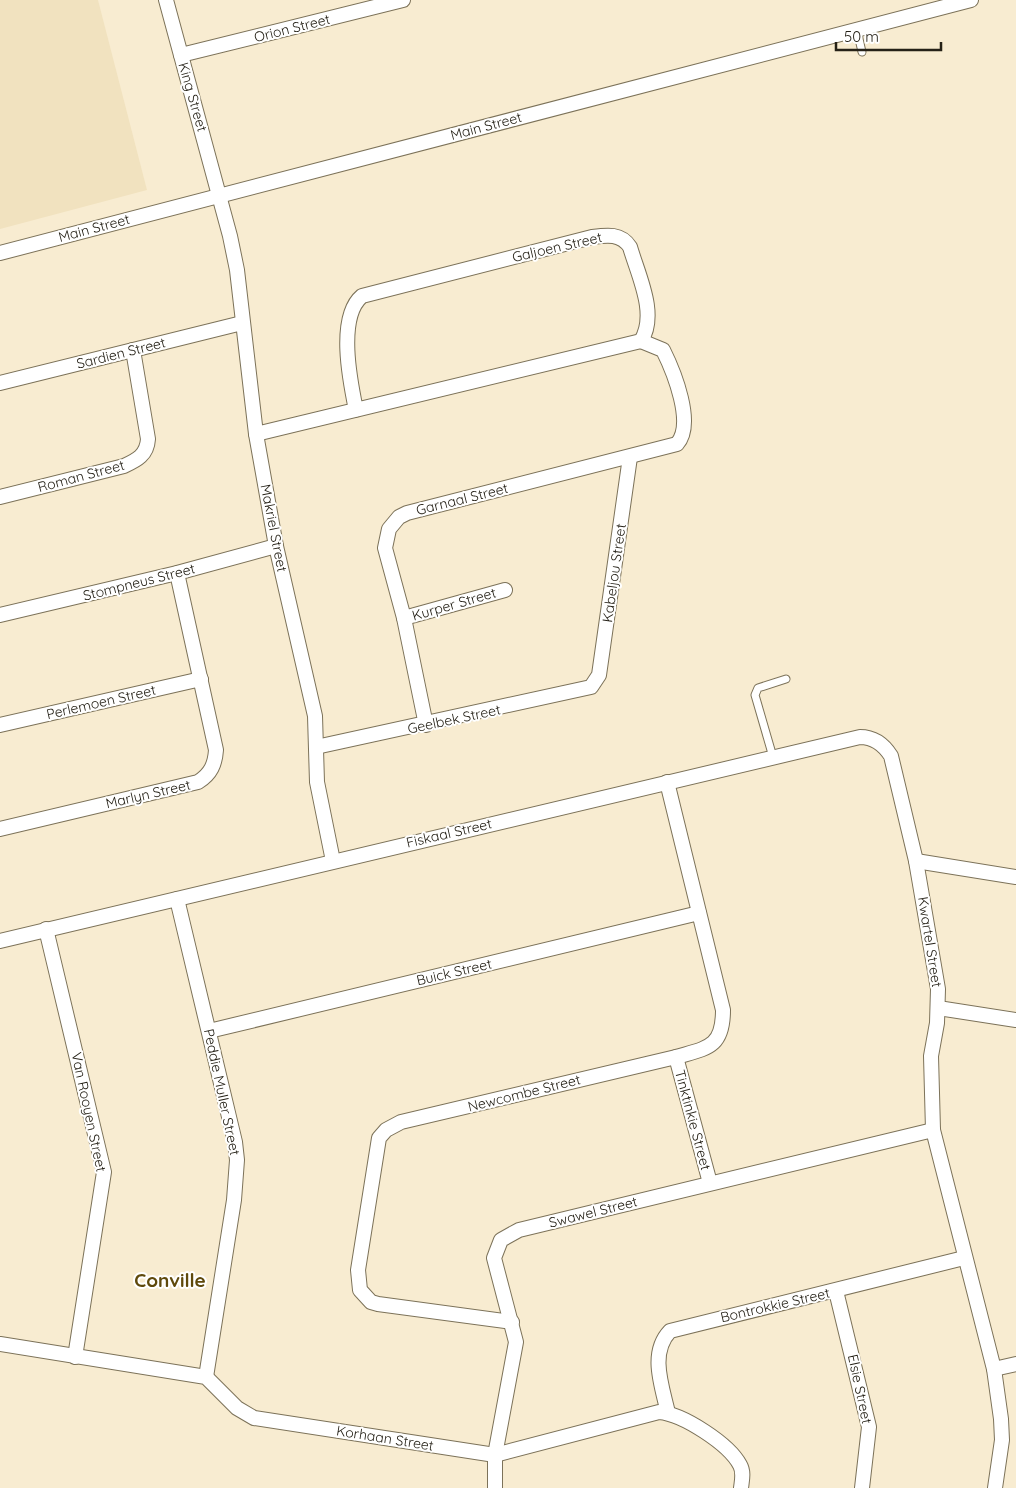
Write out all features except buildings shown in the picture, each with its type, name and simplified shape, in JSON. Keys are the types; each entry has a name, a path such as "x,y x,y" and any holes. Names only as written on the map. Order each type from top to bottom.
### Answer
{"street":[{"name":"King Street","path":"166,0 221,195"},
{"name":"Orion Street","path":"181,55 403,0"},
{"name":"Main Street","path":"0,253 971,0"},
{"name":"Makriel Street","path":"221,195 237,270 256,434 276,546 312,694 315,716 318,795 333,861"},
{"name":"Galjoen Street","path":"356,410 350,382 348,328 353,308 362,296 592,237 615,236 626,242 630,247 648,308 647,328 641,341"},
{"name":"Sardien Street","path":"0,383 242,323"},
{"path":"256,434 641,341"},
{"name":"Garnaal Street","path":"426,725 404,618 386,548 389,529 399,517 407,512 677,444 684,435 678,382 663,350 641,341"},
{"name":"Roman Street","path":"0,497 124,466 142,456 148,439 133,350"},
{"name":"Kabeljou Street","path":"591,688 599,675 630,457"},
{"name":"Stompneus Street","path":"0,615 177,573 276,546"},
{"name":"Marlyn Street","path":"0,829 198,782 212,768 216,750 177,573"},
{"name":"Kurper Street","path":"404,618 505,590"},
{"name":"Perlemoen Street","path":"0,725 201,679"},
{"name":"Geelbek Street","path":"316,748 591,688"},
{"name":"Fiskaal Street","path":"0,940 864,737 879,742 891,756"},
{"name":"Kwartel Street","path":"891,756 916,861 938,989 938,1008 931,1056 933,1130 964,1258 994,1369 1002,1440 995,1488"},
{"name":"Newcombe Street","path":"512,1322 378,1304 371,1302 360,1290 358,1270 379,1138 386,1130 401,1122 710,1048 718,1038 723,1022 723,1010 667,782"},
{"path":"916,861 1016,877"},
{"name":"Peddie Muller Street","path":"176,899 209,1030 235,1142 237,1160 234,1200 206,1377"},
{"name":"Buick Street","path":"209,1030 699,913"},
{"name":"Van Rooyen Street","path":"46,929 104,1172 75,1357"},
{"path":"938,1008 1016,1020"},
{"name":"Tinktinkie Street","path":"676,1057 710,1183"},
{"name":"Swawel Street","path":"495,1488 495,1455 515,1353 512,1322 494,1258 501,1240 519,1230 933,1130"},
{"name":"Bontrokkie Street","path":"668,1413 659,1370 658,1352 661,1343 670,1331 964,1258"},
{"name":"Elsie Street","path":"836,1291 869,1427 862,1488"},
{"path":"0,1344 206,1377"},
{"path":"994,1369 1016,1364"},
{"name":"Korhaan Street","path":"206,1377 230,1402 254,1418 495,1455 660,1412 668,1413 693,1423 734,1456 743,1471 741,1488"}],"lane":[{"path":"857,30 862,52"},
{"path":"773,757 754,695 758,688 786,679"}],"shaded area":[{"path":"0,0 98,0 147,190 0,229"}],"district":[{"name":"Conville","path":"170,1280"}]}
